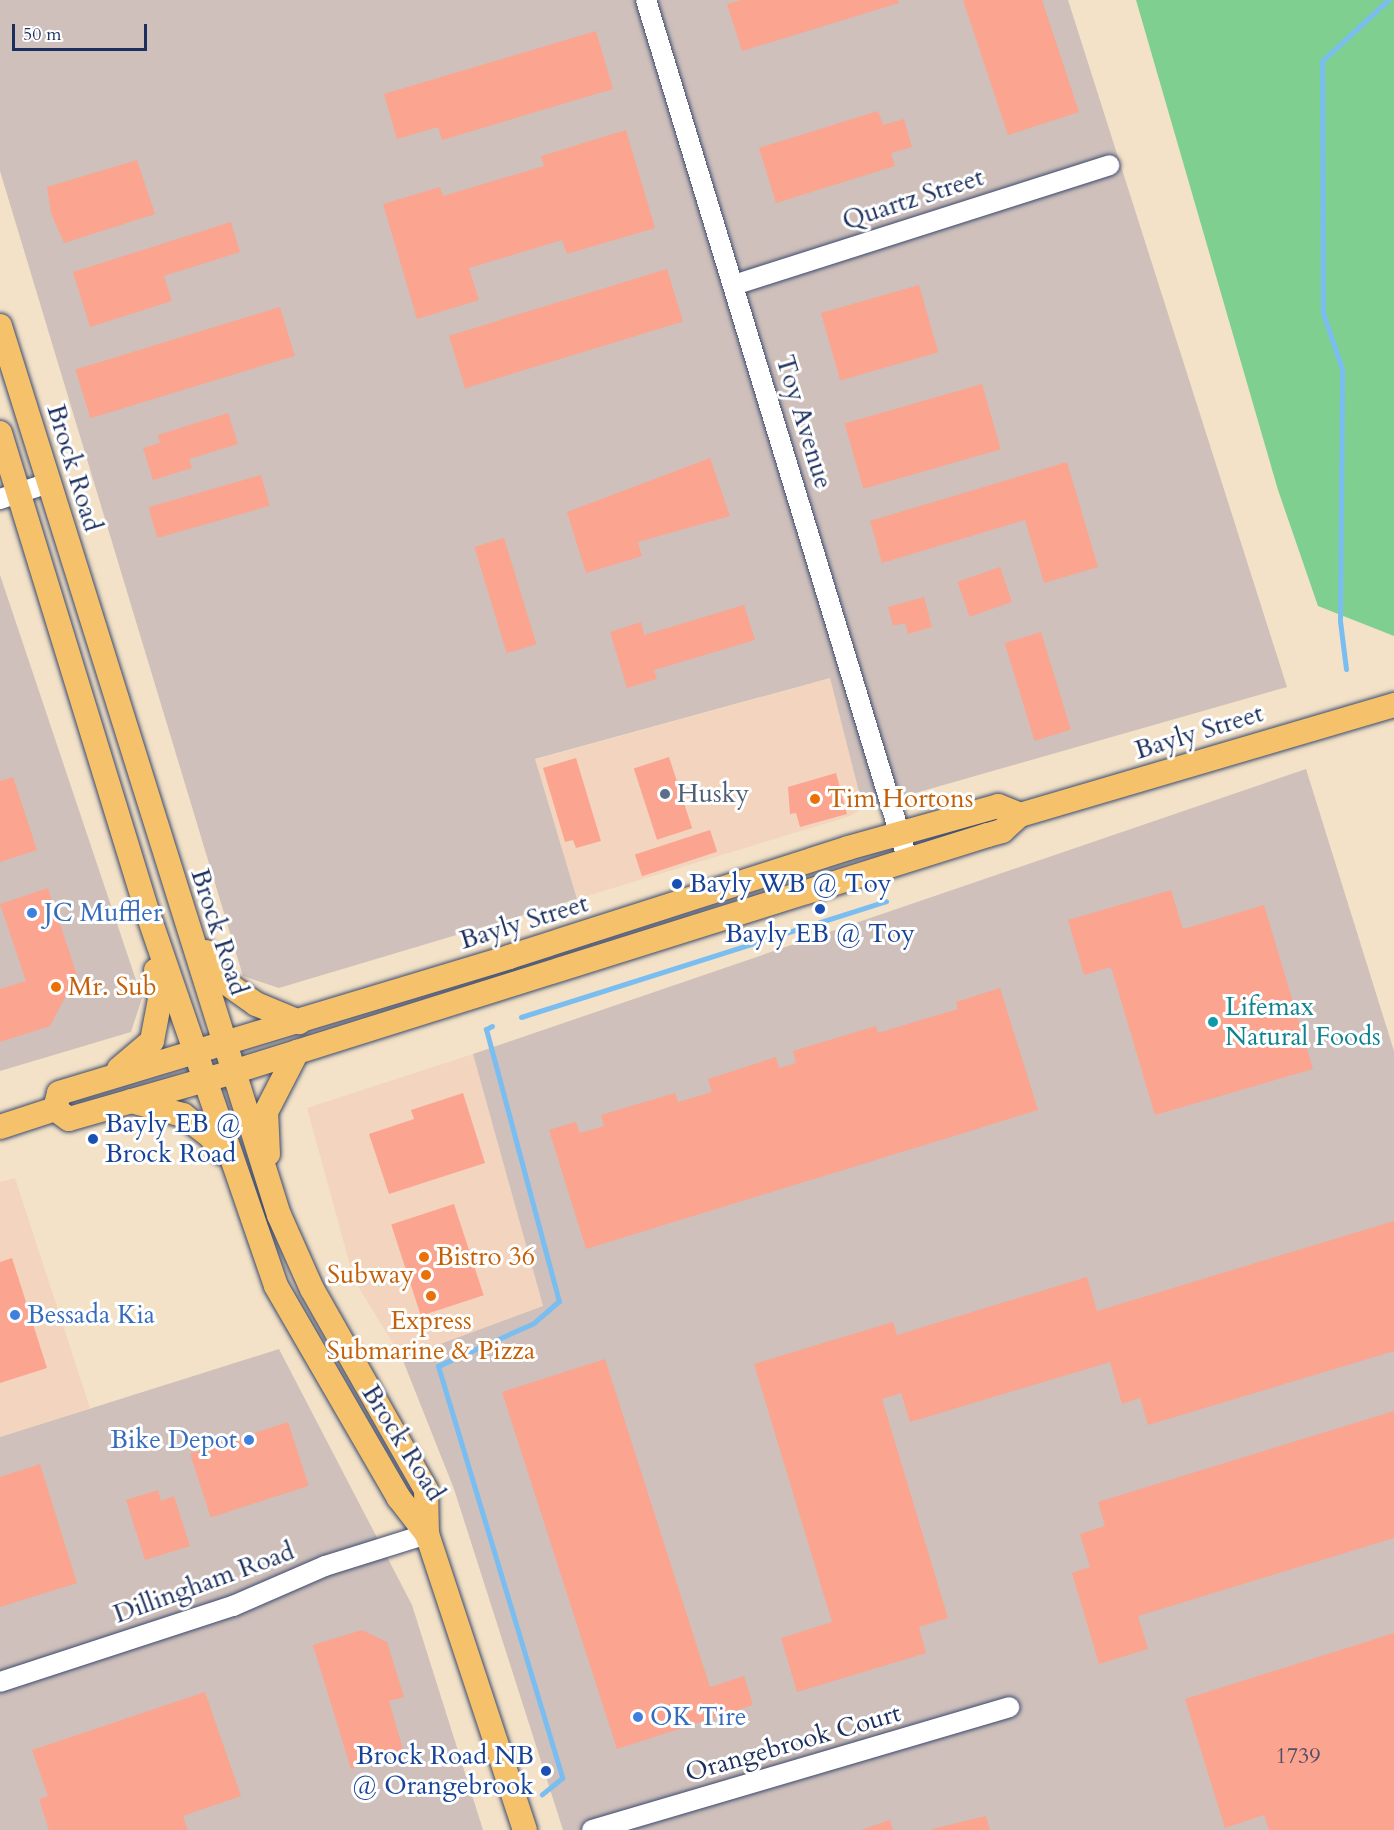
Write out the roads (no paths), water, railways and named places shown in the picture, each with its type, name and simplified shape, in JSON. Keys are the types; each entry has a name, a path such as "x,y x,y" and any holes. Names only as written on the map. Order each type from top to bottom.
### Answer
{"main road":[{"name":"Brock Road","path":"0,326 279,1215 312,1288 426,1490 428,1534 525,1830"},
{"name":"Brock Road","path":"0,433 9,496 232,1167 276,1286 399,1498 428,1534"},
{"name":"Bayly Street","path":"1020,815 998,806 900,832 299,1022 59,1093 55,1109 69,1119 233,1072 1002,831 1020,815 1394,705"},
{"path":"182,911 222,980 256,1004 299,1022"},
{"path":"106,1078 152,1041 160,999 148,914"},
{"path":"279,1215 266,1142 266,1112 297,1052"},
{"path":"130,1101 183,1115 211,1137 232,1167"},
{"path":"0,1127 55,1109"}],"street":[{"name":"Toy Avenue","path":"646,0 908,861"},
{"name":"Quartz Street","path":"734,285 1109,165"},
{"path":"9,496 49,483"},
{"name":"Dillingham Road","path":"0,1682 233,1606 325,1566 428,1534"},
{"name":"Orangebrook Court","path":"592,1830 1009,1707"}],"waterway":[{"path":"1346,669 1340,621 1342,369 1323,313 1322,61 1388,0"},
{"path":"521,1017 886,901"},
{"path":"492,1026 486,1029 559,1301 534,1323 438,1366 562,1778 542,1794"}],"place":[{"name":"Husky","path":"665,794"},
{"name":"Tim Hortons","path":"815,799"},
{"name":"Bayly WB @ Toy","path":"677,884"},
{"name":"Bayly EB @ Toy","path":"820,909"},
{"name":"JC Muffler","path":"32,913"},
{"name":"Mr. Sub","path":"56,987"},
{"name":"Lifemax Natural Foods","path":"1213,1022"},
{"name":"Bayly EB @ Brock Road","path":"93,1139"},
{"name":"Bistro 36","path":"424,1257"},
{"name":"Subway","path":"426,1275"},
{"name":"Express Submarine & Pizza","path":"431,1296"},
{"name":"Bessada Kia","path":"15,1315"},
{"name":"Bike Depot","path":"249,1440"},
{"name":"OK Tire","path":"638,1717"},
{"name":"Brock Road NB @ Orangebrook","path":"546,1771"}]}
